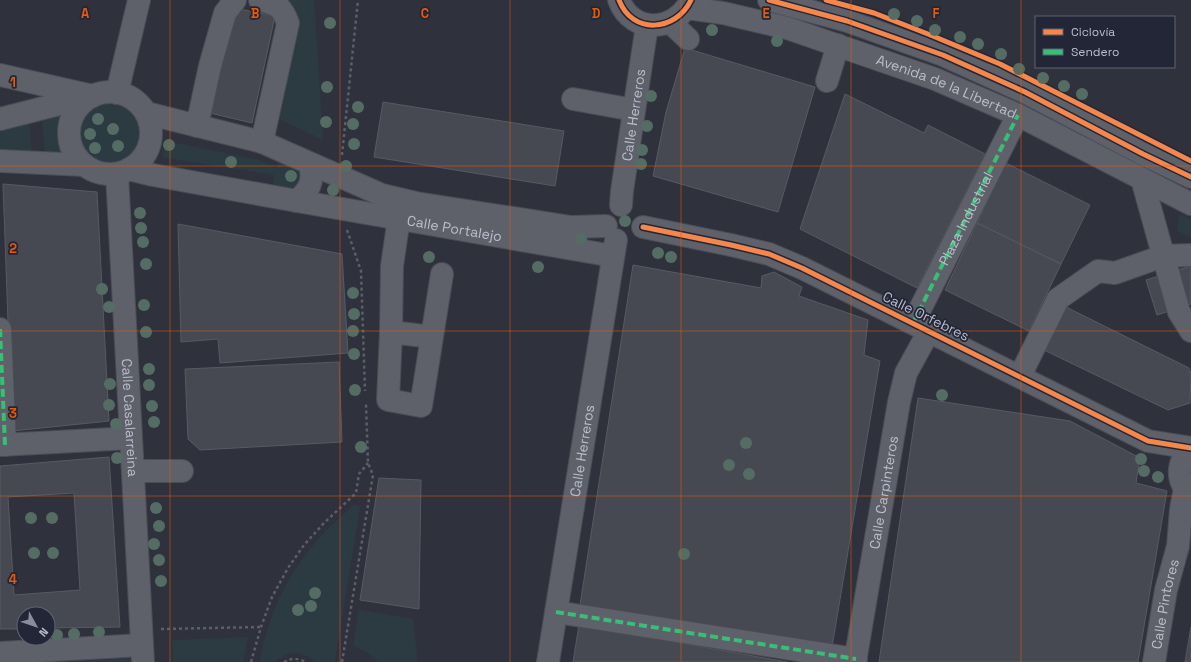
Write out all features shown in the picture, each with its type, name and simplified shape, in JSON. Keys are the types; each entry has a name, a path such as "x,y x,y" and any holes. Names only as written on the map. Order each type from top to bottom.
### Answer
{"street":[{"path":"117,93 139,0"},
{"path":"196,126 210,66 225,13 234,0"},
{"path":"260,0 274,4 283,11 288,23 262,142"},
{"path":"619,0 627,14 636,21 647,25 658,25 670,22 680,16 689,4"},
{"name":"Avenida de la Libertad","path":"769,0 847,21 943,55 1025,92 1191,177"},
{"name":"Avenida de la Libertad","path":"689,4 787,28 935,79 1018,115 1191,204"},
{"path":"670,22 688,39"},
{"name":"Calle Herreros","path":"621,205 647,25"},
{"path":"827,81 838,45"},
{"path":"0,75 88,99"},
{"path":"0,119 63,103 88,99 105,92 117,93 129,97 139,104 146,113 150,126 150,138 147,151 139,162 123,172 105,174 94,171 84,165 76,156 70,146 70,122 75,111 88,99"},
{"path":"573,99 634,110"},
{"name":"Calle Portalejo","path":"146,113 262,142 382,195 416,203 571,227 612,241"},
{"name":"Plaza Industrial","path":"921,327 1018,115"},
{"path":"0,161 84,165"},
{"path":"297,201 306,193 312,183 310,164"},
{"name":"Calle Portalejo","path":"123,172 153,175 399,218 612,241"},
{"name":"Calle Casalarreina","path":"123,172 131,438 143,654"},
{"path":"1142,179 1179,312 1191,331"},
{"path":"627,204 633,206 642,215 643,227 638,237 633,240 622,242 612,241 606,220 611,210 627,204"},
{"path":"399,218 392,266 388,400 421,406 442,274"},
{"name":"Calle Orfebres","path":"643,227 769,254 802,268 1148,440 1191,448"},
{"name":"Calle Herreros","path":"548,662 606,301 612,241"},
{"path":"1020,376 1058,299 1098,271 1115,274 1163,256 1191,255"},
{"name":"Calle Carpinteros","path":"556,612 855,661 899,402 906,373 921,327"},
{"path":"0,329 3,445 131,438"},
{"path":"391,332 432,337"},
{"name":"Calle Orfebres","path":"1148,440 1169,462 1185,484"},
{"name":"Calle Pintores","path":"1154,662 1166,590 1178,546 1185,484 1181,464 1184,457 1191,451"},
{"path":"133,471 182,471"},
{"name":"Calle Pintores","path":"1178,546 1191,525"},
{"path":"0,653 143,654"}],"path":[{"path":"342,155 358,0"},
{"path":"340,208 361,271 366,394"},
{"path":"342,662 373,475 368,463 366,402"},
{"path":"251,662 261,627 272,597 288,568 304,545 324,523 356,493 359,474 368,463"},
{"path":"157,629 261,627"},
{"path":"284,662 296,659 306,662"}],"shaded area":[{"path":"281,0 314,0 323,140 277,118"},
{"path":"104,103 116,103 132,111 138,121 140,133 138,145 132,155 116,163 104,163 88,155 80,139 80,127 88,111"},
{"path":"64,111 60,122 59,132 59,142 62,153 45,154 42,115"},
{"path":"29,118 32,154 0,153 0,126"},
{"path":"166,141 259,160 276,168 280,155 305,171 293,193 272,190 274,175 162,157"},
{"path":"1180,214 1191,219 1191,238 1177,230"},
{"path":"354,505 360,506 335,662 315,662 309,657 299,653 288,654 274,662 260,662 268,626 282,592 291,576 301,560 328,529"},
{"path":"359,610 413,619 418,662 378,662 367,652 353,646"},
{"path":"248,637 243,662 173,662 172,640"},
{"path":"128,656 132,662 0,662"}],"building":[{"path":"234,8 275,16 252,123 210,113"},
{"path":"685,48 815,87 778,212 653,176 666,112"},
{"path":"845,94 924,133 928,125 985,154 917,288 800,229"},
{"path":"383,102 564,131 555,186 374,157"},
{"path":"1006,163 1090,205 1061,264 977,223"},
{"path":"3,184 97,192 109,421 12,431"},
{"path":"977,223 1061,264 1029,331 945,290"},
{"path":"178,224 342,254 348,353 220,363 218,339 181,342"},
{"path":"633,265 761,288 762,276 774,272 802,287 799,296 868,320 864,355 880,361 832,647 580,605"},
{"path":"1191,266 1191,304 1157,315 1146,280"},
{"path":"1064,306 1189,368 1191,374 1190,403 1168,410 1044,350"},
{"path":"339,362 342,442 200,450 188,439 185,369"},
{"path":"918,398 1070,421 1140,458 1136,483 1167,491 1138,662 879,662"},
{"path":"109,457 120,627 56,628 56,606 16,606 16,629 0,629 0,466","holes":["74,493 80,590 14,595 8,497"]},
{"path":"379,478 421,480 419,609 360,600"},
{"path":"579,625 787,662 573,662"},
{"path":"1191,627 1191,662 1185,662"}],"marked path":[{"path":"913,323 1018,115"},
{"path":"0,329 5,445"},
{"path":"556,612 856,659"}],"cycle path":[{"path":"619,0 625,11 634,19 644,24 654,25 665,23 675,18 684,11 691,0"},
{"path":"769,0 847,21 943,55 1025,92 1143,154 1191,177"},
{"path":"826,0 874,13 1000,64 1191,161"},
{"path":"643,227 769,254 802,268 1148,441 1191,448"}]}
